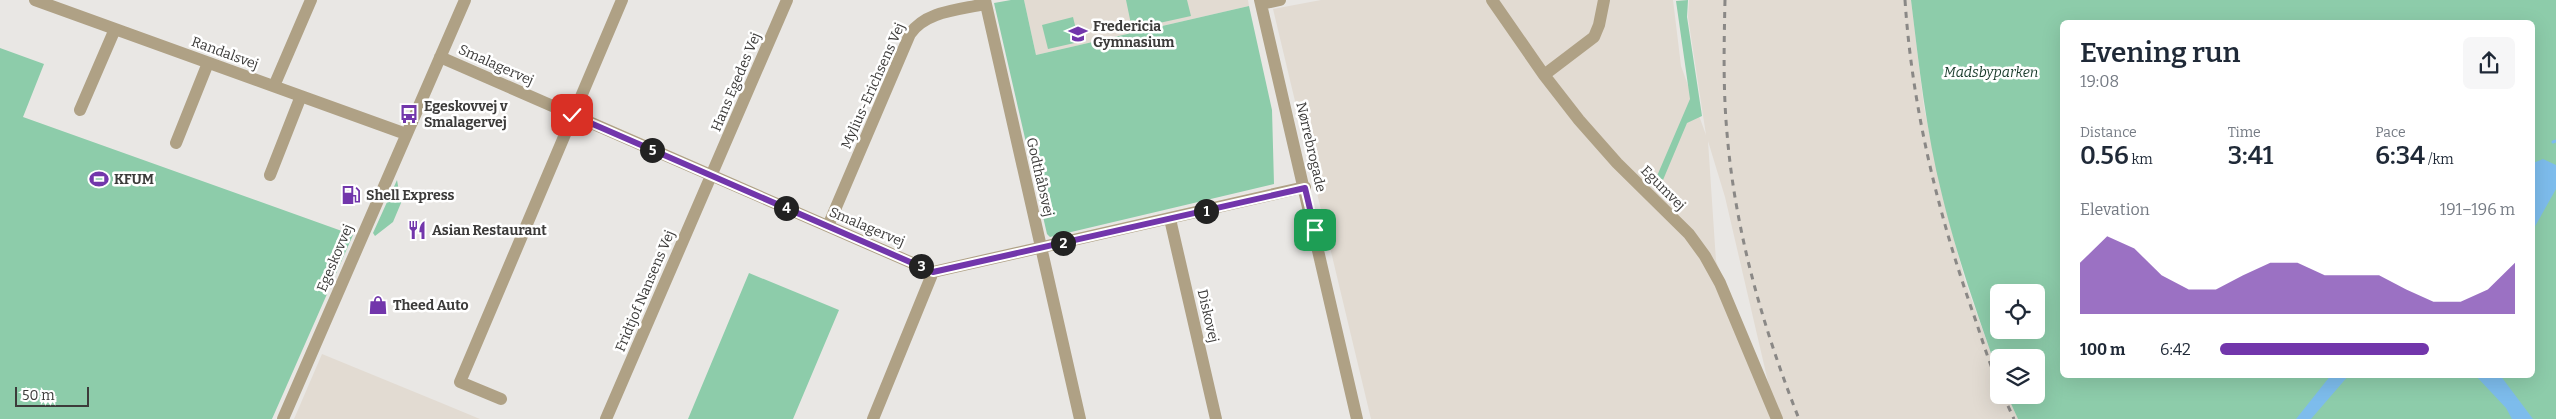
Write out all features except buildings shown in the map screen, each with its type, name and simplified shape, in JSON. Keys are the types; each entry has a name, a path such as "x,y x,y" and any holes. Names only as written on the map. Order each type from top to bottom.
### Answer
{"street":[{"name":"Randalsvej","path":"34,0 406,134"},
{"path":"274,86 311,0"},
{"name":"Egeskovvej","path":"283,419 465,0"},
{"path":"501,399 460,382 622,0"},
{"name":"Hans Egedes Vej","path":"711,175 787,0"},
{"path":"1261,2 1280,0"},
{"name":"Egumvej","path":"1492,0 1544,75 1611,156 1689,234 1705,256 1720,283 1776,419"},
{"path":"1544,75 1594,37 1599,25 1604,0"},
{"name":"Mylius-Erichsens Vej","path":"828,226 910,34 916,25 928,17 985,2"},
{"name":"Godthåbsvej","path":"985,2 1080,419"},
{"name":"Nørrebrogade","path":"1261,2 1357,419"},
{"path":"80,110 115,29"},
{"name":"Smalagervej","path":"440,57 933,272"},
{"path":"176,143 208,63"},
{"path":"270,175 301,96"},
{"name":"Fridtjof Nansens Vej","path":"606,419 711,175"},
{"path":"873,419 933,272 1305,188"},
{"name":"Diskovej","path":"1170,219 1216,419"}],"shaded area":[{"name":"Fredericia Gymnasium","path":"1024,0 1248,0 1249,6 1036,55"},
{"path":"1321,0 1673,0 1681,66 1706,135 1688,17 1689,0 1911,0 1924,107 1942,194 1965,281 1990,351 1990,404 2011,404 2018,419 1371,419 1273,9","holes":["1708,141 1725,197 1772,399 1716,261"]},
{"path":"322,354 439,402 480,419 294,419"}],"green space":[{"path":"1024,0 1036,55 1249,6 1272,110 1274,184 1050,237 1047,234 994,3"},
{"path":"1126,0 1187,0 1191,16 1132,29"},
{"path":"1688,0 1687,17 1702,116 1687,123 1663,180 1657,176 1690,99 1676,1"},
{"name":"Madsbyparken","path":"1911,0 2556,0 2556,419 2018,419 2011,404 2045,404 2045,349 1990,350 1961,264 1948,218 1936,171 1927,122"},
{"path":"1073,17 1079,42 1048,49 1042,25"},
{"name":"KFUM","path":"0,48 44,64 23,117 353,235 272,419 0,419"},
{"path":"397,180 401,203 393,222 375,236 373,233"},
{"path":"749,273 839,310 793,419 688,419"}],"water":[{"path":"2543,159 2556,165 2556,189 2535,226 2535,162"},
{"path":"2329,378 2346,378 2311,419 2296,419"},
{"path":"2478,378 2502,378 2533,419 2512,419 2506,408"}],"railway":[{"path":"1725,0 1724,66 1726,116 1731,170 1737,206 1744,243 1763,314 1799,419"},
{"path":"1905,0 1908,40 1920,118 1937,196 1959,272 1990,362"},
{"path":"2007,404 2014,419"}],"place":[{"name":"Fredericia Gymnasium","path":"1078,34"},
{"name":"Egeskovvej v Smalagervej","path":"409,114"},
{"name":"KFUM","path":"99,179"},
{"name":"Shell Express","path":"351,195"},
{"name":"Asian Restaurant","path":"417,230"},
{"name":"Theed Auto","path":"378,305"}],"route":[{"path":"572,115 933,272 1305,188 1315,230"}]}
